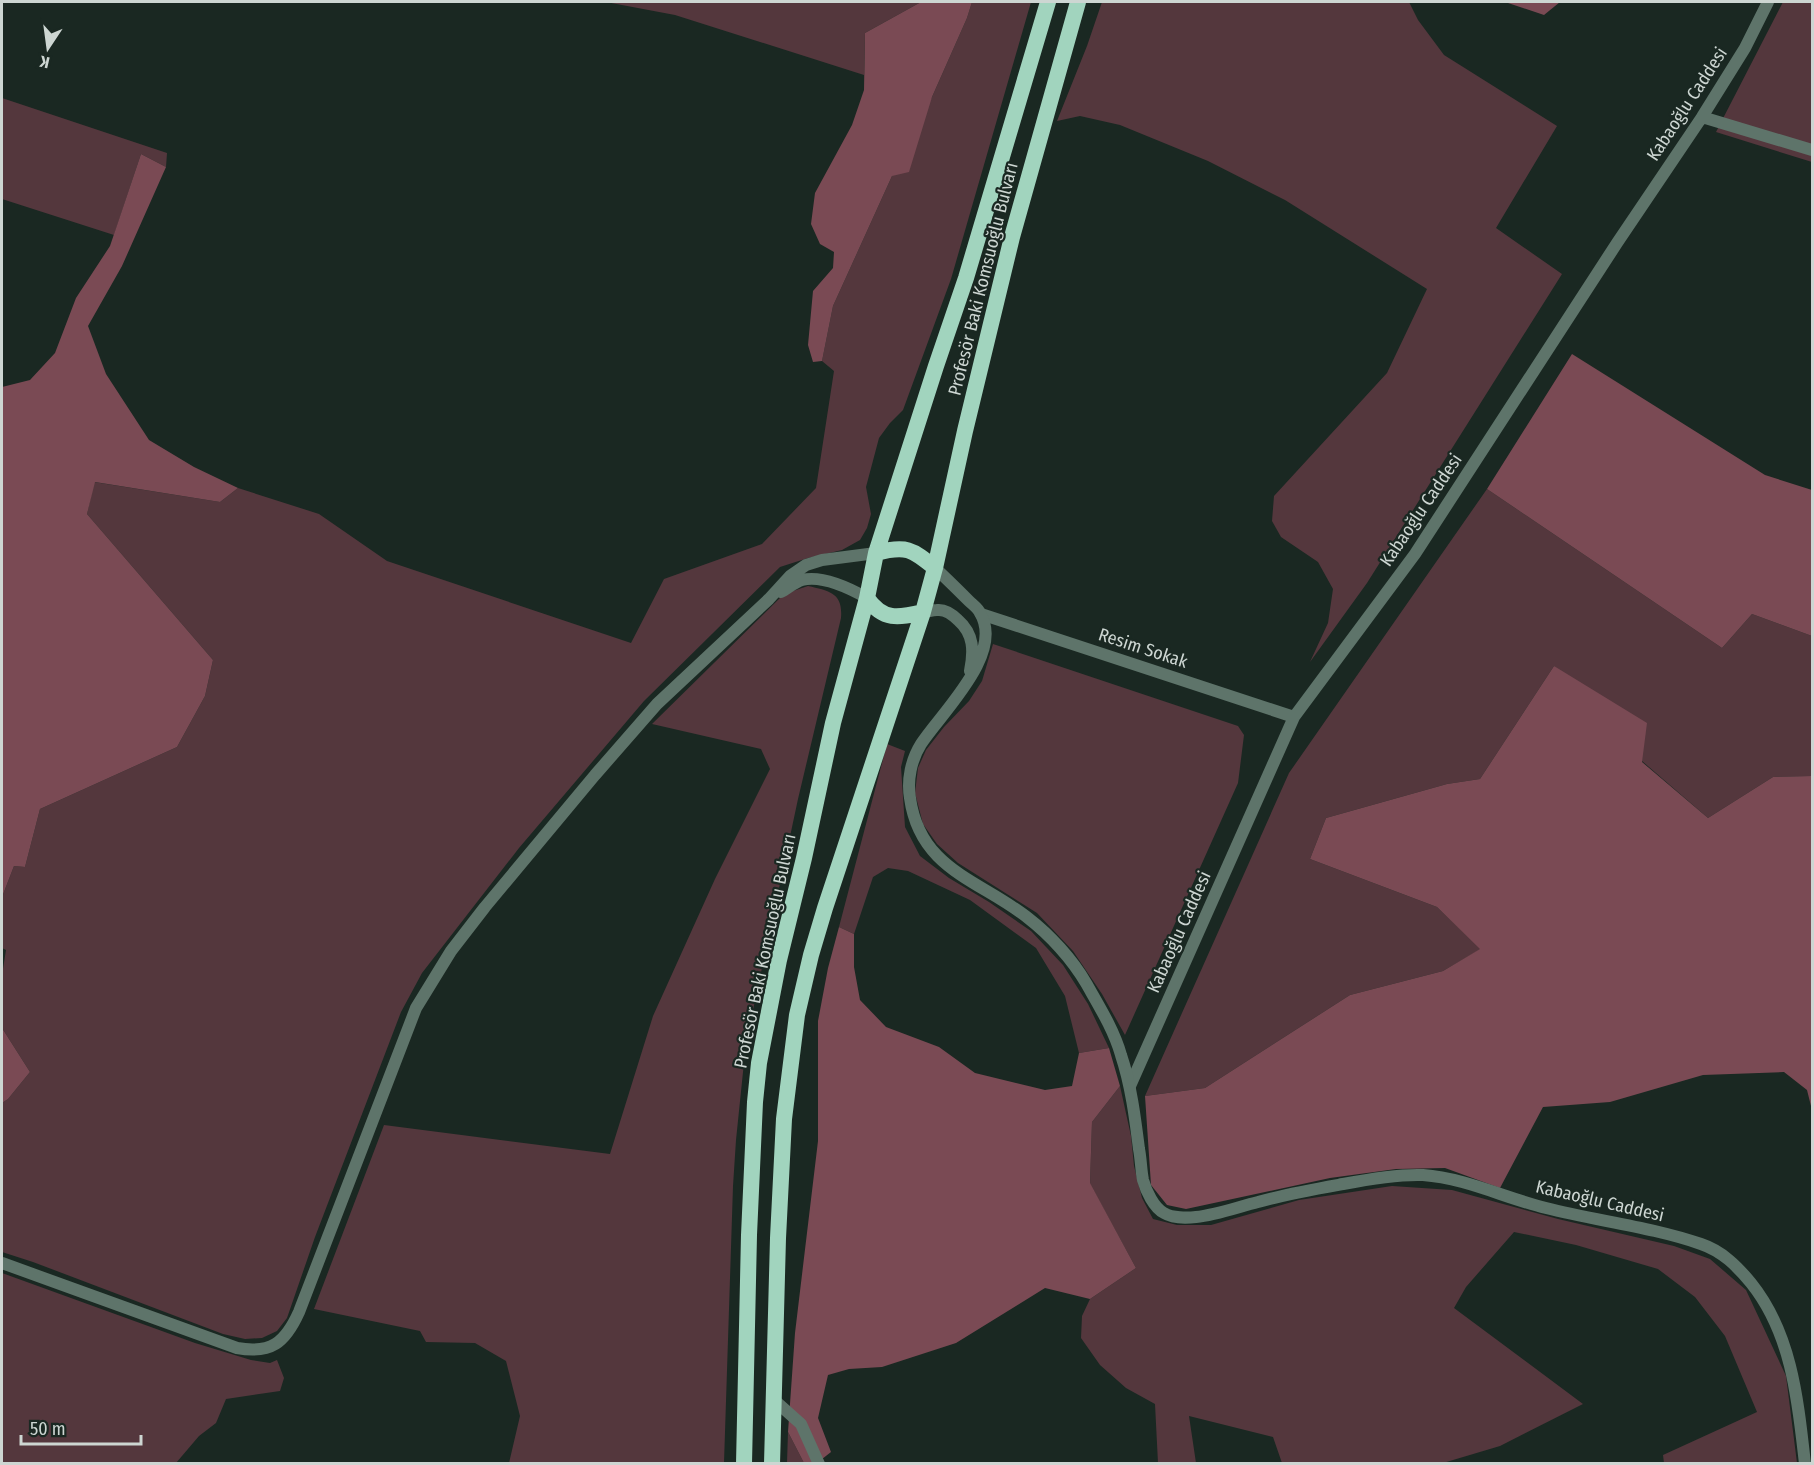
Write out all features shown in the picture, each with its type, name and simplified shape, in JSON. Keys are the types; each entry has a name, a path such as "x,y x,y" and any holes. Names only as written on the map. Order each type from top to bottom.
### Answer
{"highway":[{"name":"Profesör Baki Komsuoğlu Bulvarı","path":"876,553 966,278 1047,2"},
{"name":"Profesör Baki Komsuoğlu Bulvarı","path":"935,568 965,431 1012,237 1078,2"},
{"path":"772,1464 778,1238 784,1119 797,1015 825,908 923,612 935,568 912,551 902,548 876,553 867,598 874,608 895,617 923,612"},
{"name":"Profesör Baki Komsuoğlu Bulvarı","path":"744,1464 750,1189 759,1063 778,960 804,858 833,723 867,598"}],"street":[{"name":"Kabaoğlu Caddesi","path":"1768,2 1745,48 1702,117 1617,243 1415,555 1294,717 1130,1086 1143,1183 1154,1203 1165,1214 1198,1217 1280,1196 1396,1176 1421,1175 1464,1183 1549,1209 1678,1237 1705,1245 1724,1255 1758,1292 1776,1325 1796,1392 1805,1464"},
{"path":"1702,117 1812,150"},
{"path":"2,1263 237,1348 254,1351 267,1348 282,1339 293,1327 416,1008 451,951 595,775 657,704 769,599 790,576 806,565 822,560 876,553"},
{"path":"935,568 981,614 985,631 984,648 980,661 968,681 919,746 912,763 909,780 910,799 916,821 929,846 951,870 1029,918 1078,969 1100,1008 1120,1051 1130,1086"},
{"path":"769,599 802,580 821,580 852,590 867,598"},
{"path":"923,612 939,609 950,613 963,625 972,640 973,658 968,681"},
{"name":"Resim Sokak","path":"981,614 1294,717"},
{"path":"774,1399 801,1424 819,1464"}],"shaded area":[{"path":"606,2 921,2 865,33 864,75 675,15"},
{"path":"921,2 972,2 932,97 909,172 892,176 833,306 822,361 813,362 808,345 813,291 833,268 834,252 820,244 811,224 815,193 852,125 864,90 865,33"},
{"path":"972,2 1031,2 951,279 903,410 879,438 866,487 871,514 867,528 860,540 842,550 780,567 644,701 519,848 422,973 401,1012 315,1237 287,1318 277,1331 262,1338 245,1339 223,1334 2,1252 2,1103 30,1072 2,1028 2,975 6,950 2,948 2,897 14,866 25,867 40,809 177,747 205,696 213,660 87,514 94,482 220,502 238,488 319,514 387,561 631,643 664,579 762,544 816,488 834,371 822,361 833,306 892,176 932,97"},
{"path":"1102,2 1409,2 1418,20 1444,55 1557,126 1496,228 1562,274 1367,583 1310,662 1328,623 1333,589 1318,562 1281,537 1272,521 1274,496 1387,373 1427,289 1285,200 1208,161 1120,125 1080,116 1057,121"},
{"path":"1505,2 1560,2 1544,15"},
{"path":"1783,2 1812,2 1812,162 1716,132"},
{"path":"2,98 167,153 166,167 141,154 114,235 2,199"},
{"path":"141,154 166,167 122,266 88,326 106,374 149,440 194,467 238,488 220,502 95,482 87,514 213,660 205,696 177,747 40,809 25,867 14,866 2,897 2,387 30,380 55,353 76,298 110,246"},
{"path":"1572,354 1765,475 1812,490 1812,636 1752,614 1722,648 1487,489"},
{"path":"1487,489 1722,648 1752,614 1812,636 1812,776 1773,777 1708,818 1642,761 1554,666 1480,779 1447,784 1326,818 1310,859 1437,907 1481,949 1443,971 1350,995 1205,1088 1145,1096 1289,773"},
{"path":"808,586 834,594 840,603 841,618 798,799 746,1043 733,1186 724,1463 509,1463 520,1416 506,1361 475,1343 426,1342 420,1331 314,1309 384,1125 610,1154 653,1016 715,879 770,769 761,749 652,724 784,594"},
{"path":"993,644 1238,726 1244,735 1238,783 1125,1035 1102,994 1073,951 1037,913 958,863 937,844 923,824 915,793 918,768 926,750 969,701 982,681"},
{"path":"1554,666 1647,723 1642,762 1708,818 1773,777 1812,776 1812,1110 1807,1090 1784,1072 1703,1075 1610,1102 1543,1107 1500,1188 1445,1168 1396,1169 1330,1178 1186,1209 1167,1205 1151,1185 1145,1096 1205,1088 1350,995 1443,971 1480,949 1437,907 1310,859 1326,818 1447,784 1480,779"},
{"path":"887,744 905,751 901,767 905,827 920,856 949,878 1031,931 1063,965 1088,1004 1109,1048 1079,1053 1065,996 1036,948 970,900 908,871 888,868 873,877 854,934 839,927"},
{"path":"839,927 854,934 854,967 860,1000 886,1027 939,1047 975,1073 1045,1090 1072,1086 1079,1053 1109,1048 1120,1086 1092,1122 1090,1183 1136,1268 1090,1299 1045,1288 956,1343 882,1367 849,1369 828,1375 818,1418 831,1452 817,1463 804,1463 788,1432 795,1333 818,1141 818,1021"},
{"path":"2,1028 30,1072 2,1103"},
{"path":"1120,1086 1131,1136 1134,1166 1142,1198 1153,1219 1177,1225 1211,1225 1299,1200 1392,1186 1452,1190 1558,1219 1674,1246 1710,1259 1746,1290 1786,1376 1797,1463 1664,1463 1663,1455 1757,1412 1725,1336 1695,1297 1658,1269 1576,1245 1514,1232 1466,1287 1454,1308 1583,1404 1500,1446 1443,1463 1282,1463 1273,1437 1189,1416 1196,1463 1158,1463 1155,1404 1126,1388 1100,1365 1081,1338 1082,1316 1090,1299 1136,1268 1090,1184 1092,1122"},
{"path":"2,1273 195,1343 251,1360 270,1363 277,1360 284,1378 280,1391 226,1399 216,1423 199,1436 176,1463 2,1463"},
{"path":"788,1432 804,1463 787,1463"}]}
